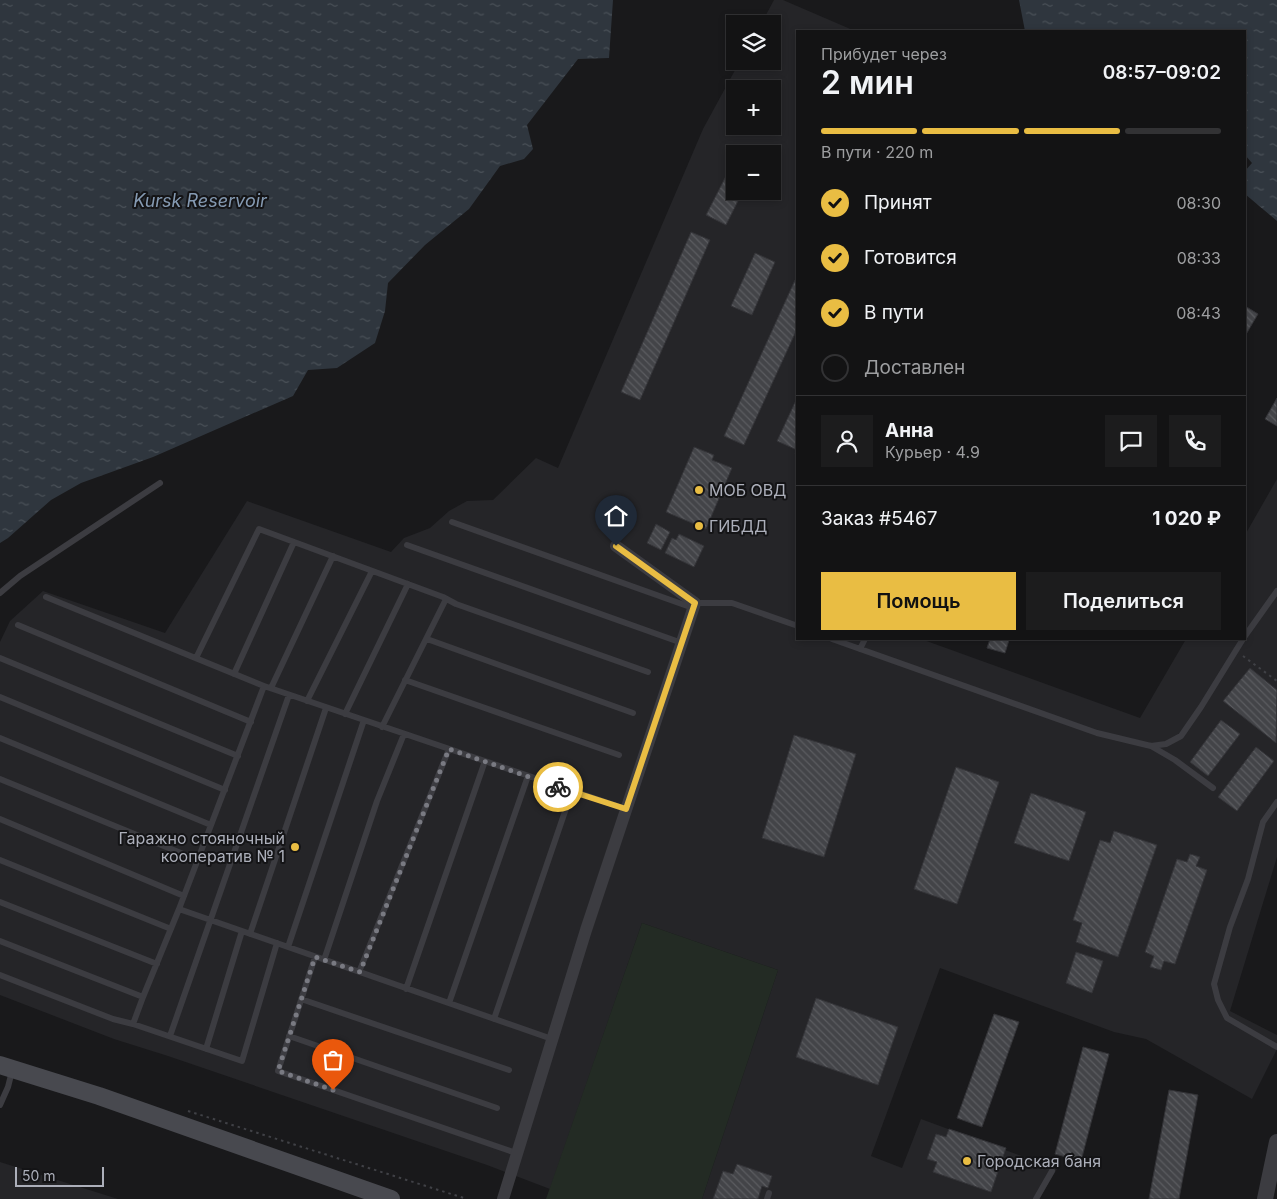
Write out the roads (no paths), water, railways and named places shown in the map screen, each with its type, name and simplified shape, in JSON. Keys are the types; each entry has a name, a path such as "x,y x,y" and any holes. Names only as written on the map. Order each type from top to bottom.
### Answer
{"main road":[{"path":"6,1067 99,1096 391,1199"}],"street":[{"path":"503,1199 586,930 694,606 616,546"},
{"path":"1265,1199 1277,1142"}],"lane":[{"path":"0,593 20,576 160,483"},
{"path":"452,522 694,606 732,603 796,625"},
{"path":"196,658 259,528 456,604 648,672"},
{"path":"234,674 294,542"},
{"path":"407,545 682,643"},
{"path":"133,1024 251,722 333,556"},
{"path":"307,701 372,571"},
{"path":"345,714 408,584"},
{"path":"1246,634 1277,591"},
{"path":"46,597 268,688 626,809"},
{"path":"382,727 446,599"},
{"path":"18,625 251,722"},
{"path":"426,639 633,714"},
{"path":"835,640 1097,733 1151,746 1175,760 1213,788"},
{"path":"860,649 864,640"},
{"path":"1151,746 1166,744 1181,736 1242,640"},
{"path":"0,658 238,756"},
{"path":"406,680 619,756"},
{"path":"170,1036 289,695"},
{"path":"0,697 225,790"},
{"path":"206,1049 326,708"},
{"path":"288,947 364,720"},
{"path":"324,960 377,801 404,734"},
{"path":"0,738 211,825"},
{"path":"360,972 449,749"},
{"path":"406,988 484,761"},
{"path":"449,1004 528,776"},
{"path":"0,779 198,860"},
{"path":"494,1019 572,791"},
{"path":"1277,802 1263,822 1258,834 1248,879 1230,927 1214,984 1218,1000 1227,1018 1277,1047"},
{"path":"0,819 184,896"},
{"path":"0,860 171,929"},
{"path":"0,902 156,964"},
{"path":"179,909 552,1039"},
{"path":"0,941 143,997"},
{"path":"0,975 112,1019 133,1024 242,1061 277,943"},
{"path":"315,957 278,1071 516,1153"},
{"path":"301,999 509,1070"},
{"path":"289,1036 496,1108"},
{"path":"0,1105 8,1087 6,1067"},
{"path":"1036,1199 1052,1171"}],"water":[{"name":"Kursk Reservoir","path":"0,0 613,0 609,58 578,59 527,125 533,149 524,159 500,166 469,209 425,245 388,283 385,311 375,343 337,368 308,370 293,396 153,457 81,483 51,500 0,543"},
{"path":"1019,0 1277,0 1277,221 1246,195 1246,170 1252,163 1246,156 1246,30 1025,30"}],"place":[{"name":"МОБ ОВД","path":"699,490"},
{"name":"ГИБДД","path":"699,526"},
{"name":"Гаражно стояночный кооператив № 1","path":"295,847"},
{"name":"Городская баня","path":"967,1161"}]}
